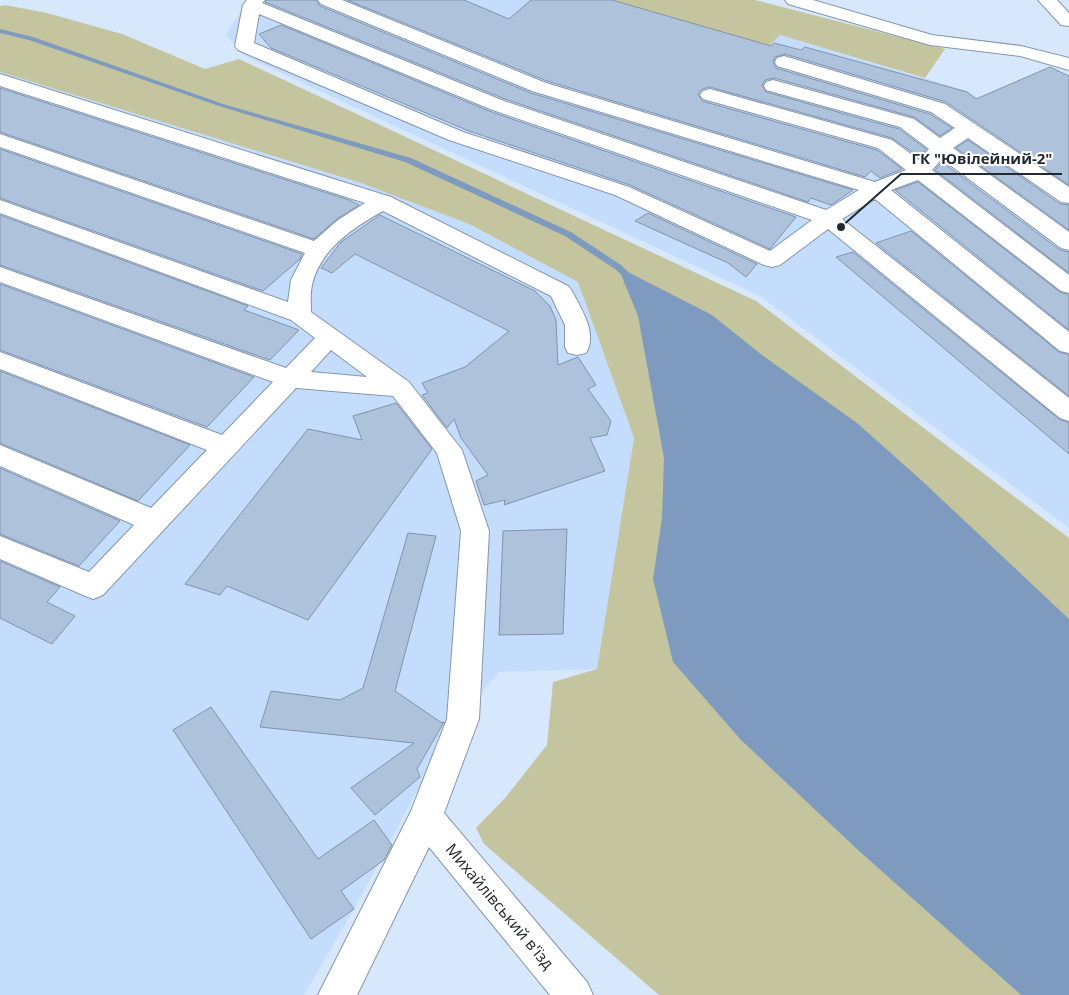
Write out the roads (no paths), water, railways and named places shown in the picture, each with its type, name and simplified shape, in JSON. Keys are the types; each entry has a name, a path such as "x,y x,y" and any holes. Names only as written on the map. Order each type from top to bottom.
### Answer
{"street":[{"path":"326,0 539,86 876,189 1069,345"},
{"path":"794,0 859,17 930,40 1022,51 1069,64"},
{"path":"1048,0 1067,21"},
{"path":"969,128 940,147 921,171 876,189 828,218 772,260 622,191 456,136 244,46 254,3 496,105 828,218 1069,412"},
{"path":"784,62 938,108 1069,197"},
{"path":"0,80 383,202 560,291 577,325 577,347"},
{"path":"774,86 907,123 1069,243"},
{"path":"710,95 885,144 1069,286"},
{"path":"0,140 318,250"},
{"path":"299,315 301,281 318,250 346,223 383,202"},
{"path":"0,206 299,315 400,388 449,450 475,531 463,719 426,817 337,995"},
{"path":"0,274 291,379 400,388"},
{"path":"0,547 93,587 330,337"},
{"path":"0,360 227,447"},
{"path":"0,455 156,522"},
{"name":"Михайлівський в'їзд","path":"426,817 574,995"}],"waterway":[{"path":"0,31 31,38 221,105 408,160 568,234 627,275"}],"place":[{"name":"ГК \"Ювілейний-2\"","path":"841,227"}]}
